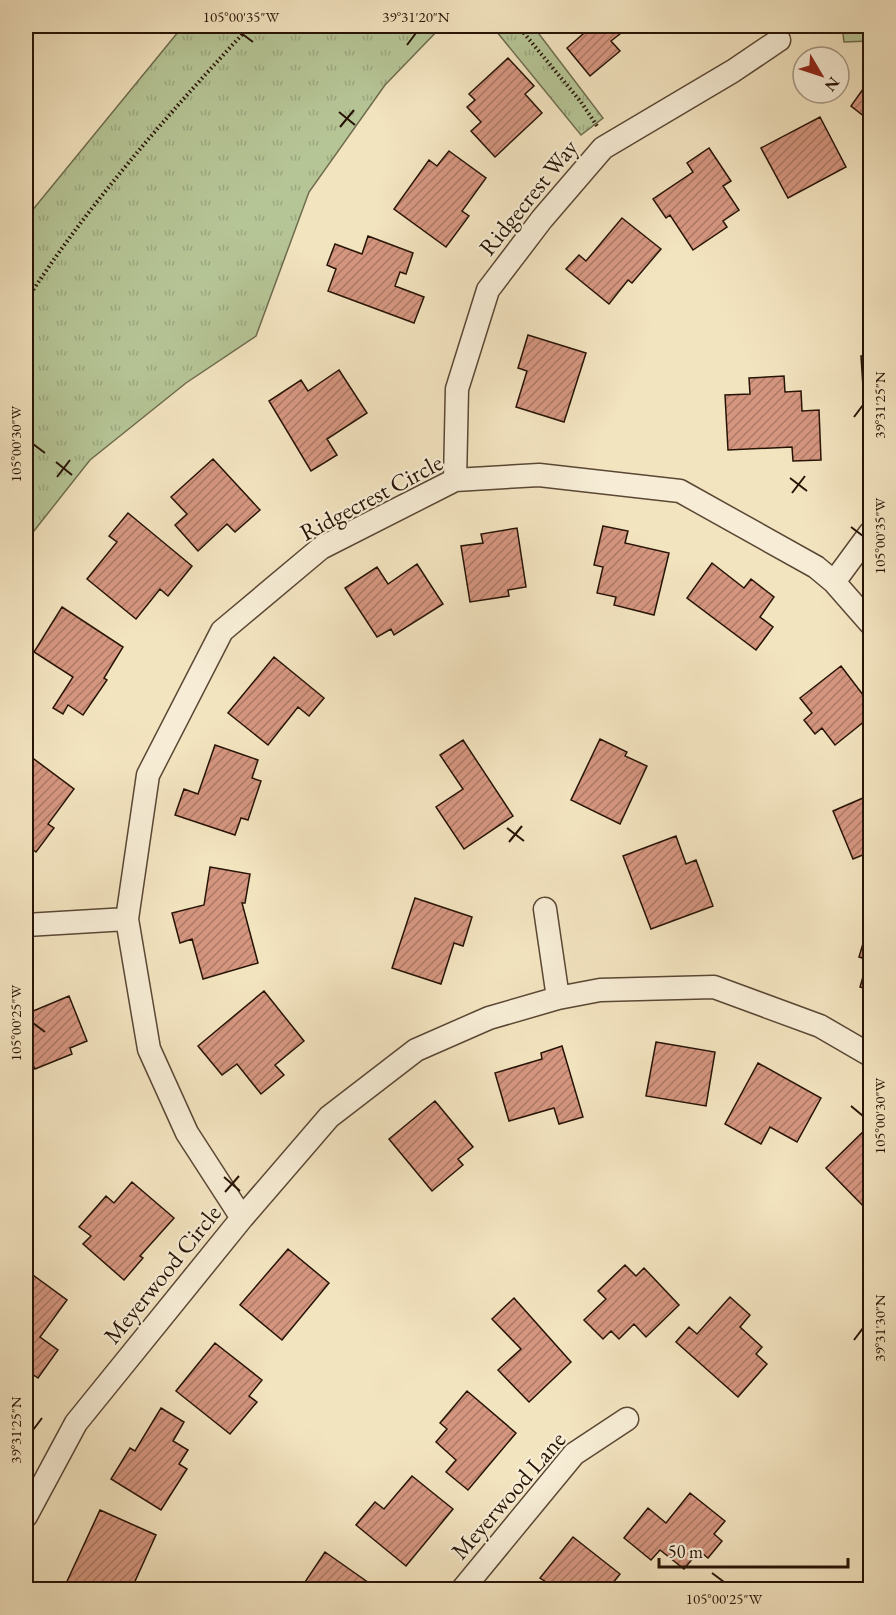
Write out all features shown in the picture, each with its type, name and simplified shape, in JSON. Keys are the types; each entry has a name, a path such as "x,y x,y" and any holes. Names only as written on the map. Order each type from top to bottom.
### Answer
{"street":[{"name":"Ridgecrest Way","path":"455,480 457,389 488,290 542,219 607,145 734,71 779,40"},
{"name":"Ridgecrest Circle","path":"242,1218 187,1133 149,1049 127,919 148,775 222,631 321,548 455,480 539,475 681,490 816,567 834,582 870,623"},
{"path":"834,582 870,533"},
{"path":"545,909 558,998"},
{"path":"26,925 127,919"},
{"name":"Meyerwood Circle","path":"26,1516 76,1423 242,1218 330,1118 416,1050 489,1018 558,998 600,990 714,987 819,1026 870,1055"},
{"name":"Meyerwood Lane","path":"462,1590 574,1454 627,1419"}],"path":[{"path":"26,301 46,268 171,112 250,26"},
{"path":"518,26 581,102 607,145"}],"green space":[{"path":"183,26 442,26 385,85 309,192 256,336 186,383 90,460 26,541 26,218"},
{"path":"492,26 533,26 603,118 581,135"},
{"path":"842,26 870,26 870,41 844,42"}],"building":[{"path":"576,26 630,26 611,41 620,51 590,76 567,48 583,34"},
{"path":"508,58 534,86 525,94 542,113 495,157 471,131 481,122 467,107 475,100 469,94"},
{"path":"870,79 870,121 851,106"},
{"path":"820,117 846,167 788,198 761,148"},
{"path":"709,148 731,181 723,186 739,210 723,221 727,227 693,250 670,215 666,218 653,199 693,172 687,163"},
{"path":"449,151 486,178 462,211 469,216 446,247 394,209 429,160 437,166"},
{"path":"622,218 661,249 632,283 628,280 609,304 566,269 579,255 586,261"},
{"path":"368,236 413,253 406,274 400,272 395,286 424,297 414,323 328,291 336,269 327,265 335,244 362,254"},
{"path":"528,335 586,353 564,422 516,407 527,371 518,368"},
{"path":"861,356 870,356 870,418 865,418"},
{"path":"339,370 367,413 327,439 337,455 311,471 269,401 301,380 308,391"},
{"path":"784,376 785,392 801,391 802,411 819,410 821,460 793,461 792,447 728,450 725,395 750,394 749,378"},
{"path":"213,459 260,510 235,532 227,524 198,551 175,525 187,514 171,497"},
{"path":"128,513 192,566 168,596 160,589 136,619 87,579 117,542 109,536"},
{"path":"603,526 628,531 625,543 669,553 654,615 614,605 616,597 597,593 603,567 594,565"},
{"path":"517,528 526,587 508,590 509,596 470,602 461,546 483,543 481,534"},
{"path":"712,563 744,588 751,579 774,597 760,617 773,627 756,650 687,598"},
{"path":"417,564 443,604 394,635 391,629 377,637 345,588 377,567 388,584"},
{"path":"62,607 123,647 104,678 107,680 83,715 68,705 63,714 53,708 73,677 34,652"},
{"path":"274,657 324,698 309,716 298,707 268,745 228,713"},
{"path":"841,666 870,704 870,717 835,745 822,728 815,734 804,720 812,713 800,698"},
{"path":"600,739 627,752 625,756 647,766 620,824 571,800"},
{"path":"463,740 513,816 464,849 436,807 463,789 440,755"},
{"path":"215,745 258,760 252,778 261,781 248,820 241,818 235,835 175,815 184,789 198,794"},
{"path":"26,753 74,789 48,824 54,828 36,852 26,844"},
{"path":"870,795 870,852 853,859 833,811"},
{"path":"676,836 686,864 696,860 713,906 651,929 623,856"},
{"path":"210,867 250,874 245,903 242,903 258,963 203,979 192,939 180,943 172,913 204,905"},
{"path":"415,898 472,917 463,946 454,943 441,984 392,968"},
{"path":"870,920 870,990 860,987 868,960 859,957"},
{"path":"264,991 304,1041 275,1065 284,1075 261,1094 237,1064 222,1075 198,1046"},
{"path":"69,996 87,1041 70,1048 72,1054 35,1069 30,1059 26,1061 26,1014"},
{"path":"656,1042 715,1052 706,1106 646,1096"},
{"path":"562,1046 583,1117 559,1124 554,1108 509,1121 495,1073 542,1059 541,1053"},
{"path":"758,1063 821,1098 797,1142 770,1127 761,1144 725,1124"},
{"path":"435,1101 473,1147 458,1159 463,1165 432,1191 389,1139"},
{"path":"867,1128 870,1132 870,1207 867,1210 826,1168"},
{"path":"132,1182 174,1218 140,1256 143,1258 124,1280 83,1244 91,1236 79,1227 106,1196 114,1203"},
{"path":"288,1249 329,1283 282,1340 240,1305"},
{"path":"625,1265 636,1276 644,1268 679,1305 646,1337 634,1324 619,1339 611,1331 603,1339 584,1320 606,1299 598,1291"},
{"path":"26,1270 67,1300 40,1337 58,1350 38,1378 26,1370"},
{"path":"730,1297 750,1315 740,1327 762,1347 756,1354 767,1364 738,1397 676,1342 689,1327 697,1334"},
{"path":"514,1298 571,1362 529,1402 498,1370 521,1349 492,1319"},
{"path":"215,1343 262,1380 249,1396 257,1402 230,1434 176,1391"},
{"path":"467,1391 516,1433 468,1490 446,1472 456,1460 436,1442 447,1429 440,1423"},
{"path":"161,1408 184,1422 173,1441 188,1450 179,1464 187,1469 161,1510 111,1479 130,1448 135,1451"},
{"path":"412,1476 453,1509 406,1566 356,1525 375,1502 384,1509"},
{"path":"690,1493 725,1521 714,1534 722,1541 708,1558 699,1551 684,1569 660,1550 651,1560 624,1538 648,1508 666,1523"},
{"path":"100,1510 156,1535 131,1590 112,1583 109,1590 63,1590"},
{"path":"573,1537 620,1574 607,1590 545,1590 549,1584 540,1578"},
{"path":"325,1552 379,1590 310,1590 303,1585"}]}
